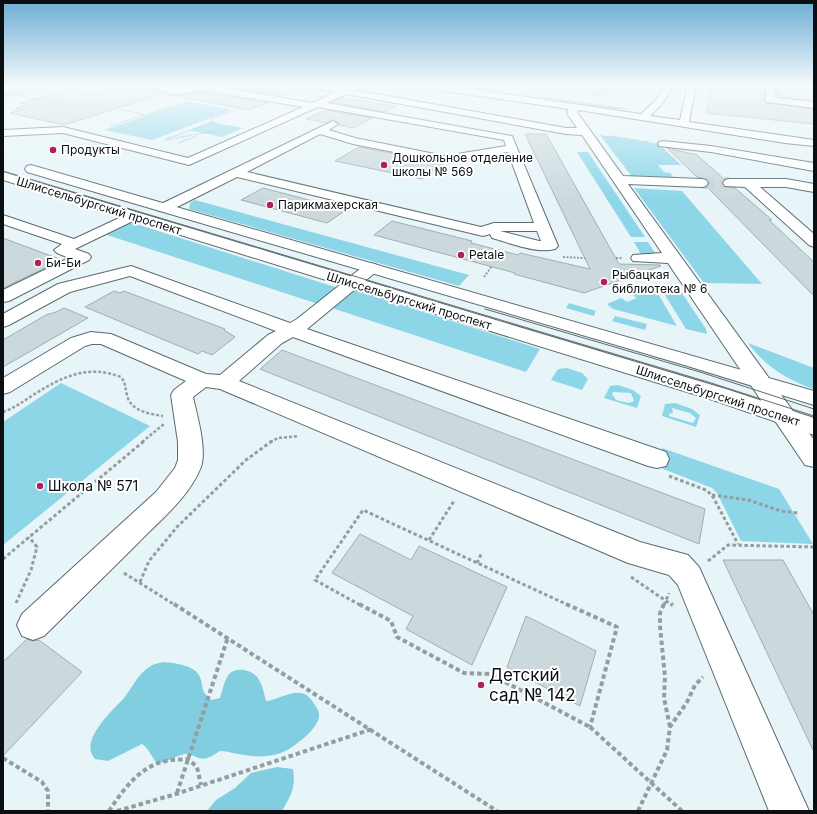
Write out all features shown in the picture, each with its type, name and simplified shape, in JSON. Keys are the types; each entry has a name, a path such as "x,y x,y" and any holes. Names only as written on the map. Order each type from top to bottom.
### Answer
{"main road":[{"path":"3,133 63,130 189,162 276,123"},
{"path":"164,208 236,173 321,125 332,123"},
{"path":"236,173 540,246 550,246 508,138 422,123"},
{"path":"532,123 566,131 585,132"},
{"path":"579,123 814,458"},
{"path":"670,123 814,143"},
{"path":"691,123 691,127"},
{"path":"321,125 352,141 445,158 502,149 513,149"},
{"path":"663,144 711,149 814,167"},
{"path":"153,153 172,145"},
{"path":"194,150 208,153"},
{"name":"Шлиссельбургский проспект","path":"3,161 814,398"},
{"name":"Шлиссельбургский проспект","path":"3,176 721,395 814,427"},
{"path":"618,180 702,183"},
{"path":"729,183 786,182 814,188"},
{"path":"748,183 814,242"},
{"path":"3,297 83,257 62,250 132,216"},
{"path":"3,219 75,244"},
{"path":"483,232 494,227 543,227"},
{"path":"640,258 674,258"},
{"path":"33,625 165,499 178,484 190,464 190,448 176,415 182,395 213,381 275,339 304,323 370,268"},
{"path":"3,321 64,288 130,271 291,330 657,459"},
{"path":"3,387 78,342 91,338 104,338 213,381 457,496 638,554 678,564 689,576 789,811"}],"path":[{"path":"110,127 122,123"},
{"path":"158,142 211,123"},
{"path":"215,123 221,130"},
{"path":"158,142 227,129"},
{"path":"158,142 172,145 204,133"},
{"path":"606,136 663,144"},
{"path":"484,277 492,266"},
{"path":"3,412 12,409 62,379 75,374 106,372 120,377 127,385 127,397 132,406 145,412 176,415"},
{"path":"3,559 176,415"},
{"path":"140,582 149,561 177,527 246,460 278,438 298,436 304,437"},
{"path":"657,459 660,472 706,490 712,495 738,544"},
{"path":"712,495 724,495 753,501 783,512 798,513"},
{"path":"429,540 457,496"},
{"path":"590,727 617,627 363,510 314,580 391,621 397,637 464,673 490,674 590,727 682,811"},
{"path":"13,609 31,570 37,547 29,537"},
{"path":"638,811 667,750 670,727 664,698 665,677 660,613 670,592 728,545 738,544 814,547"},
{"path":"477,562 482,552"},
{"path":"102,559 228,637 497,811"},
{"path":"627,574 666,599 677,608"},
{"path":"176,794 228,637"},
{"path":"670,727 687,702 695,685 705,675 729,671"},
{"path":"118,811 176,794 372,729"},
{"path":"3,758 42,782 48,791 48,811"},
{"path":"109,811 121,792 142,772 165,762 188,759 197,766 201,785"}],"shaded area":[{"path":"125,123 197,123 152,140 105,130"},
{"path":"208,123 243,128 222,137 189,130"},
{"path":"600,135 659,144 681,165 658,165 664,172 670,173 674,178 633,178"},
{"path":"577,152 588,152 645,237 631,237"},
{"path":"634,188 682,191 762,284 704,283"},
{"path":"195,200 469,275 459,286 189,209 190,203"},
{"path":"133,223 338,288 318,304 101,233 120,224"},
{"path":"634,242 648,242 657,256 642,256"},
{"path":"649,287 654,287 677,326 613,309 607,304 621,298 627,302 637,298 631,294"},
{"path":"660,287 678,287 706,329 707,334 686,329"},
{"path":"354,290 540,349 526,372 329,307 346,292"},
{"path":"569,303 596,311 594,316 566,308"},
{"path":"615,316 647,324 645,330 612,321"},
{"path":"748,343 814,368 814,389 786,377 777,371 762,359"},
{"path":"567,368 582,373 588,379 582,390 551,380 558,369"},
{"name":"Школа № 571","path":"61,383 150,426 3,545 3,422"},
{"path":"618,385 633,390 641,396 637,408 604,398 610,386","holes":["613,392 631,393 634,401 629,403 616,400 612,394"]},
{"path":"675,403 692,409 700,415 696,427 662,416 665,404","holes":["672,408 690,413 696,418 693,423 669,416 669,414 673,413"]},
{"path":"662,448 779,489 813,544 741,541 717,493 712,488 663,469"},
{"path":"164,662 183,665 196,672 201,679 204,693 211,700 220,698 227,677 230,673 238,670 248,671 253,673 259,680 266,701 292,693 307,695 318,710 318,721 303,739 289,749 274,755 252,756 220,751 204,759 186,754 157,763 142,744 108,761 95,759 91,752 91,744 99,726 124,698 135,681 145,670 151,666"},
{"path":"277,767 293,769 294,776 292,791 282,811 207,811 216,800 235,788 251,773"}],"building":[{"path":"55,123 70,123 64,125"},
{"path":"339,123 363,123 353,128 339,125"},
{"path":"525,134 546,134 619,264 661,266 584,293 374,235 392,221 472,241 471,243 518,255 520,253 590,269"},
{"path":"359,147 443,163 422,179 335,161"},
{"path":"667,148 697,155 724,179 722,182 724,187 735,188 772,220 769,220 814,262 814,296 707,187 709,184 707,179 697,177"},
{"path":"263,188 346,210 327,223 241,200"},
{"path":"3,238 62,260 3,288"},
{"path":"114,291 120,293 124,291 225,329 224,330 235,337 212,355 202,351 198,354 85,307"},
{"path":"64,308 88,318 3,367 3,340 46,315"},
{"path":"282,350 705,509 699,544 260,369"},
{"path":"360,534 411,560 419,546 507,587 472,665 406,629 413,616 332,573"},
{"path":"723,560 783,560 814,615 814,752"},
{"path":"526,616 596,651 580,706 507,667"},
{"path":"27,639 32,641 39,640 82,672 3,756 3,662"}],"tunnel":[{"path":"702,183 729,183"}],"tram line":[{"path":"3,171 708,382 814,416"},
{"path":"485,309 700,372 814,409"}],"place":[{"name":"Продукты","path":"53,150"},
{"name":"Дошкольное отделение школы № 569","path":"384,165"},
{"name":"Парикмахерская","path":"270,205"},
{"name":"Petale","path":"461,255"},
{"name":"Би-Би","path":"38,263"},
{"name":"Рыбацкая библиотека № 6","path":"604,282"},
{"name":"Школа № 571","path":"40,486"},
{"name":"Детский сад № 142","path":"481,685"}]}
